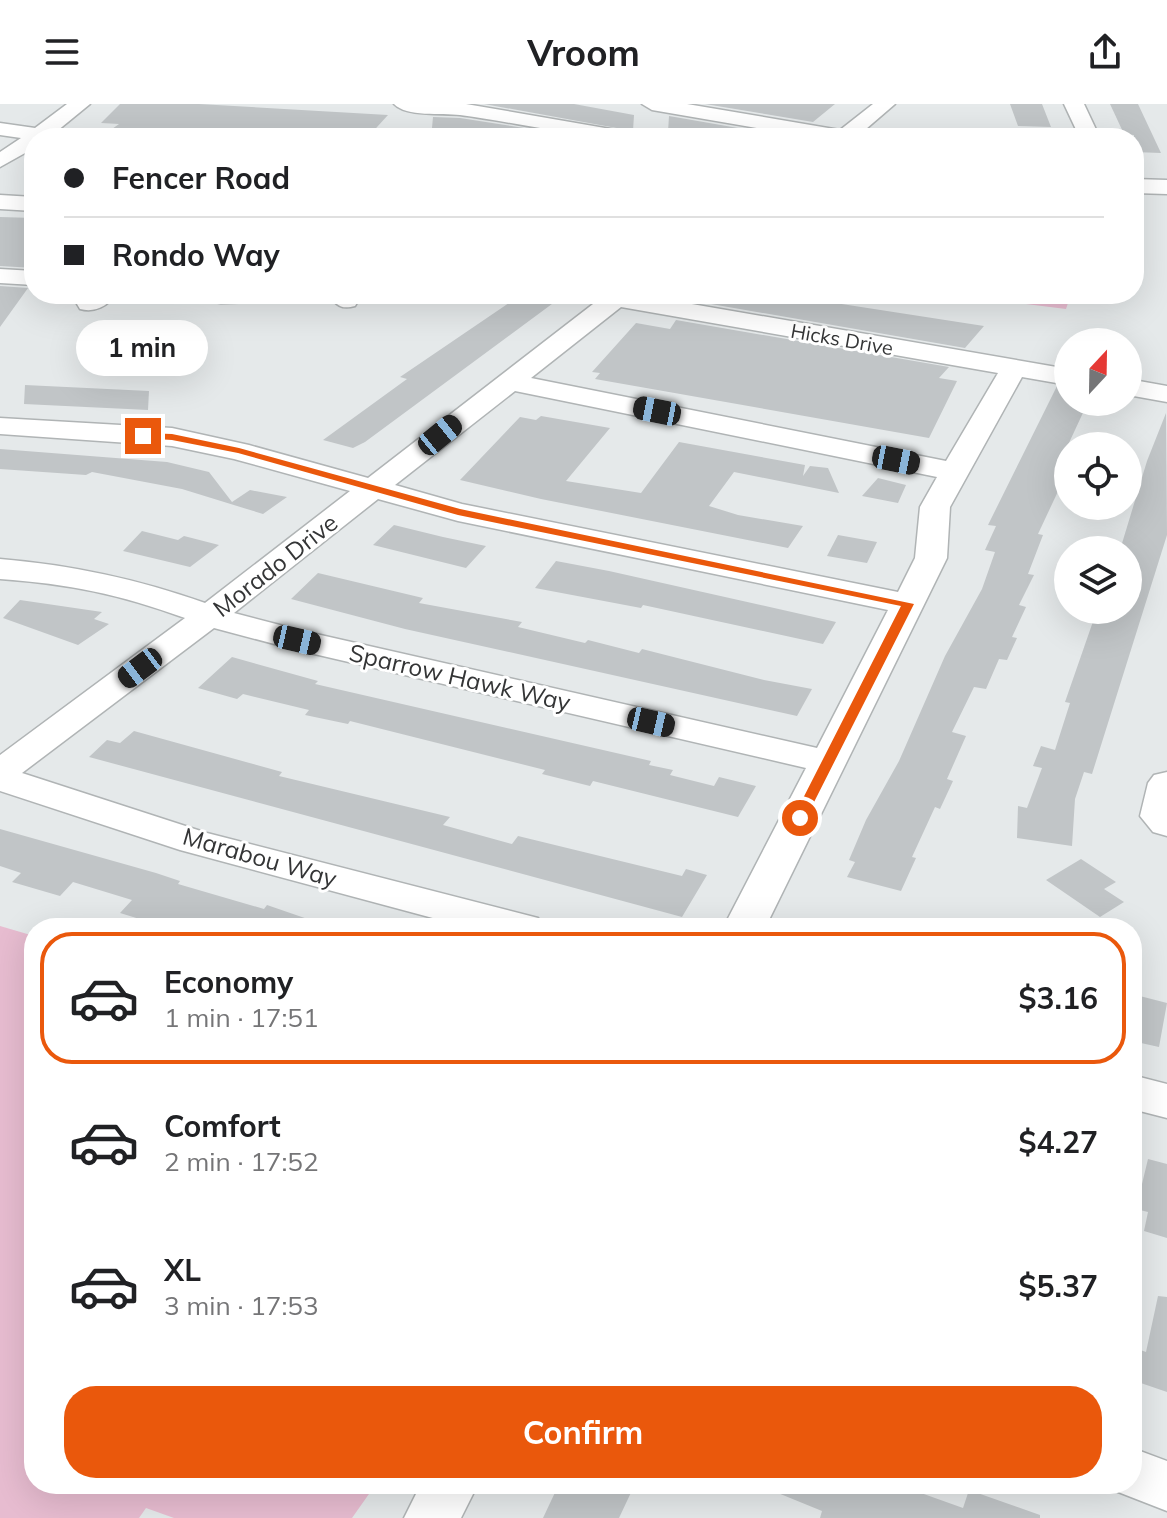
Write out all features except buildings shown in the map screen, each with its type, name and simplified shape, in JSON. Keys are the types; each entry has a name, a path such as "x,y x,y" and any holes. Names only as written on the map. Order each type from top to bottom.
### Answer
{"street":[{"path":"48,128 80,104"},
{"path":"404,104 460,109 559,128"},
{"path":"652,104 685,107 793,128"},
{"path":"856,128 885,104"},
{"path":"1074,104 1085,128"},
{"path":"1,129 24,134"},
{"path":"0,161 24,145"},
{"path":"1144,168 1167,168"},
{"path":"1144,186 1167,187"},
{"path":"0,202 24,203"},
{"path":"0,276 24,277"},
{"name":"Morado Drive","path":"0,775 609,304"},
{"name":"Hicks Drive","path":"663,304 1054,375"},
{"path":"749,918 931,558 935,507 1014,368"},
{"path":"508,381 955,472"},
{"path":"1142,390 1167,394"},
{"path":"0,426 172,437 239,451 458,512 908,604"},
{"name":"Sparrow Hawk Way","path":"0,569 61,574 134,589 209,616 297,640 828,762"},
{"name":"Marabou Way","path":"0,775 81,806 487,918"},
{"path":"1167,783 1159,816 1167,824"},
{"path":"1142,1095 1167,1101"},
{"path":"1142,1477 1167,1486"},
{"path":"432,1518 445,1494"}],"shaded area":[{"path":"1026,304 1068,304 1066,309"},
{"path":"0,926 24,933 24,1494 369,1494 352,1518 174,1518 146,1508 139,1518 0,1518"}],"route":[{"path":"143,436 172,437 239,451 458,512 908,604 800,818"}]}
